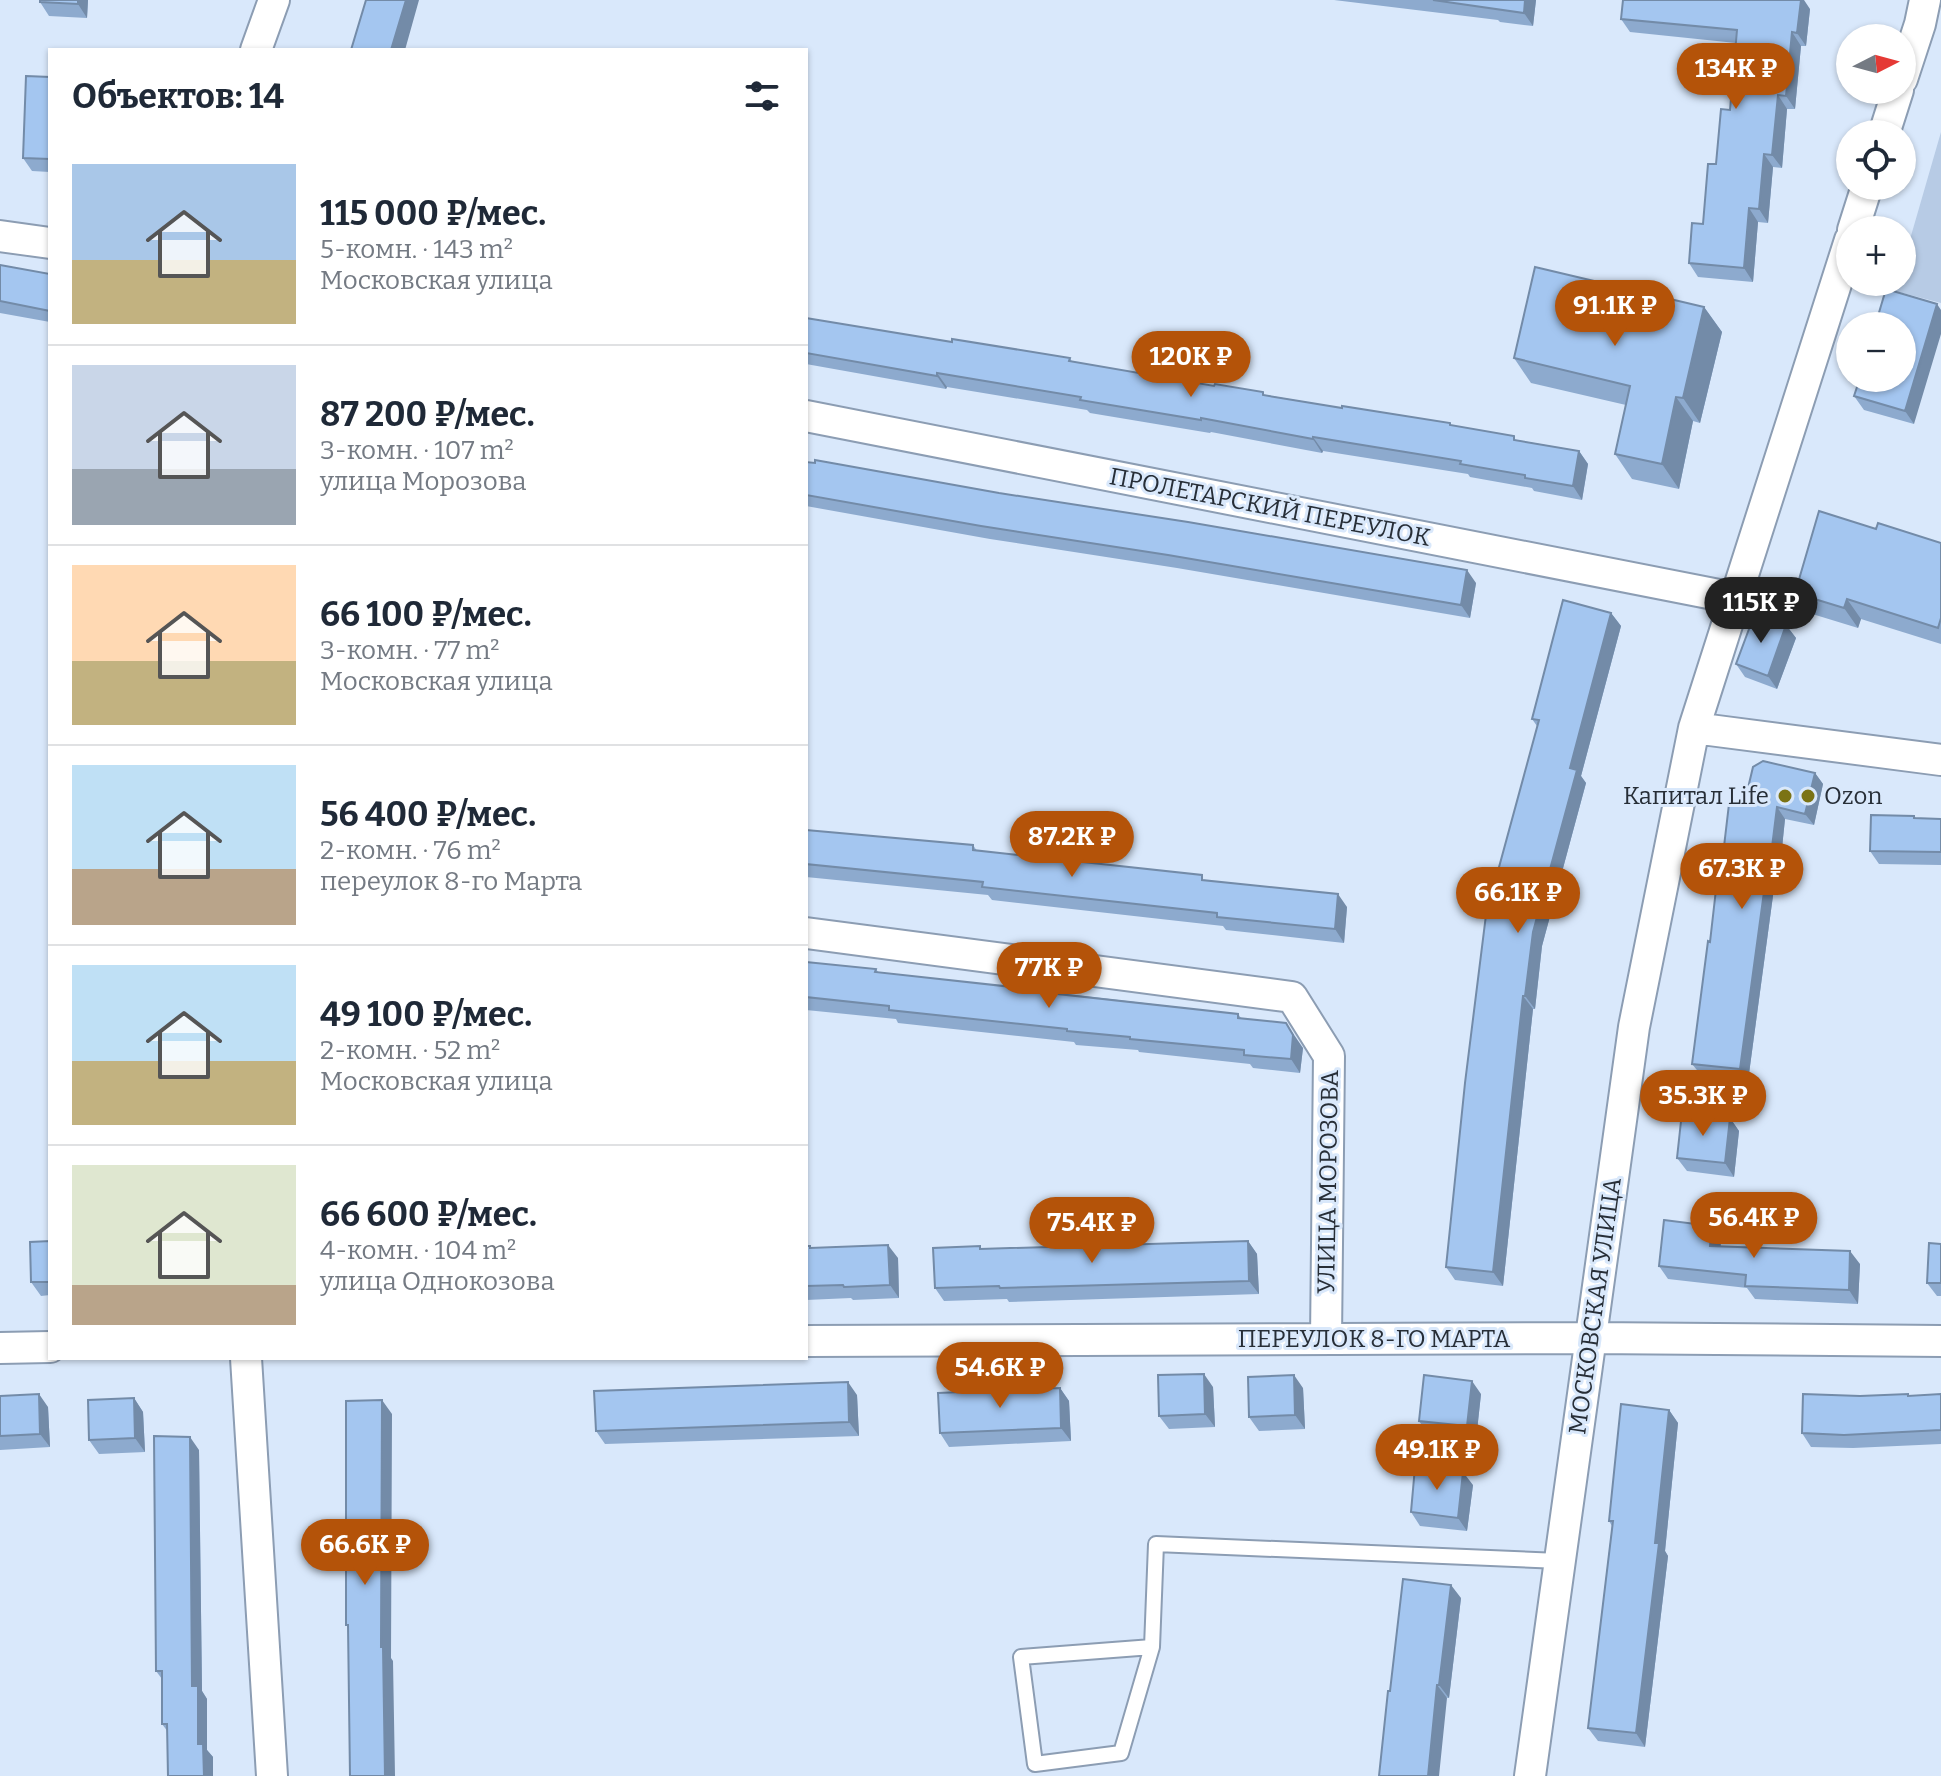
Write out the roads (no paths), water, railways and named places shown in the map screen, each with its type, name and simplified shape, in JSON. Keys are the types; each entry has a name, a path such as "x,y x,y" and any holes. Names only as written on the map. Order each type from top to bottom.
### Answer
{"street":[{"path":"257,48 274,0"},
{"path":"1916,36 1925,0"},
{"path":"0,236 48,243"},
{"name":"МОСКОВСКАЯ УЛИЦА","path":"1530,1776 1634,1027 1694,728 1836,283"},
{"name":"ПРОЛЕТАРСКИЙ ПЕРЕУЛОК","path":"808,416 1734,598"},
{"path":"1694,728 1941,760"},
{"name":"УЛИЦА МОРОЗОВА","path":"808,933 1292,997 1329,1056 1326,1339"},
{"name":"ПЕРЕУЛОК 8-ГО МАРТА","path":"808,1341 1590,1338 1941,1341"},
{"path":"0,1348 48,1347"},
{"path":"246,1360 272,1776"}],"lane":[{"path":"1152,1647 1021,1657 1035,1764 1121,1753 1152,1647 1156,1544 1559,1561"}],"place":[{"name":"Капитал Life","path":"1785,796"},
{"name":"Ozon","path":"1808,796"}]}
